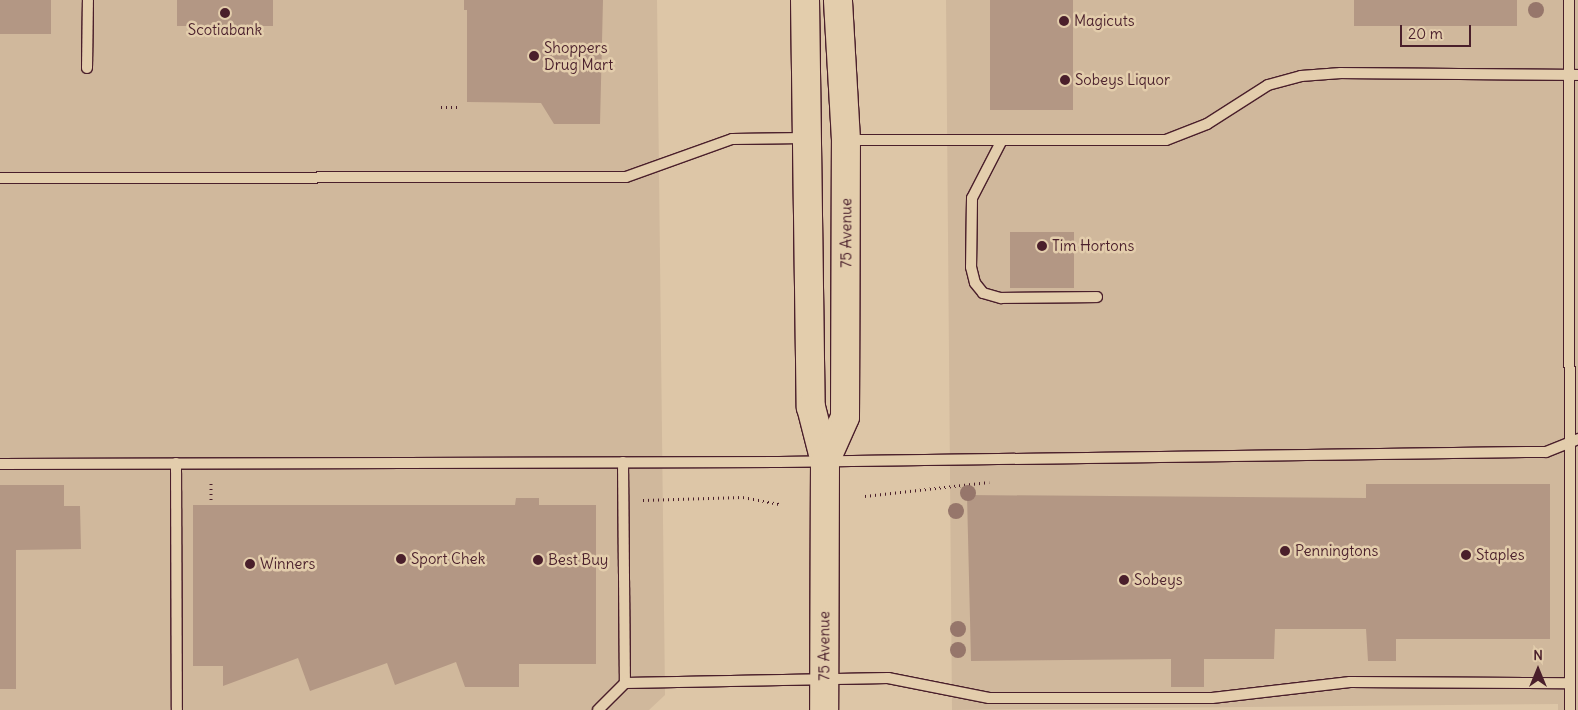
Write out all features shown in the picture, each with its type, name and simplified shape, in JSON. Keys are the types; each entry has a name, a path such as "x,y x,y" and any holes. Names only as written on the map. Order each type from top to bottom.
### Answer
{"main road":[{"name":"75 Avenue","path":"805,0 811,407 825,462 824,710"},
{"name":"75 Avenue","path":"825,462 845,418 846,140 838,0"}],"lane":[{"path":"87,68 88,0"},
{"path":"1568,0 1573,75 1574,440 1570,710"},
{"path":"846,140 1166,140 1207,124 1268,85 1312,74 1573,75"},
{"path":"0,178 626,177 732,139 806,138"},
{"path":"1002,140 972,198 971,267 975,283 983,293 1001,298 1096,297"},
{"path":"0,464 825,462 1546,452 1574,440"},
{"path":"623,462 625,683"},
{"path":"176,464 177,710"},
{"path":"598,710 625,683 888,678 989,698 1212,698 1350,682 1570,683"}],"path":[{"path":"441,107 457,107"},
{"path":"865,496 989,482"},
{"path":"643,500 743,497 778,504"}],"shaded area":[{"path":"0,0 657,0 665,695 649,710 0,710"},
{"path":"946,0 1578,0 1578,710 1558,710 1558,704 952,710"}],"building":[{"path":"0,0 51,0 51,34 0,34"},
{"name":"Scotiabank","path":"177,0 273,0 273,26 177,26"},
{"name":"Shoppers Drug Mart","path":"464,0 603,0 600,124 554,124 541,103 467,102 467,10 464,10"},
{"path":"990,0 1073,0 1073,110 990,110"},
{"path":"1354,0 1517,0 1517,26 1354,26"},
{"name":"Tim Hortons","path":"1010,232 1074,232 1074,288 1010,288"},
{"path":"1366,484 1550,484 1550,639 1396,639 1396,661 1368,661 1366,629 1275,629 1274,659 1204,659 1204,687 1171,687 1171,659 971,661 967,495 1366,498"},
{"path":"0,485 64,485 64,506 80,506 81,549 16,550 16,689 0,689"},
{"path":"516,498 539,498 539,505 596,505 596,664 519,664 519,687 465,687 456,662 395,685 387,663 310,691 298,658 223,686 223,666 193,666 193,505 515,505"}],"place":[{"name":"Scotiabank","path":"225,13"},
{"name":"Magicuts","path":"1064,21"},
{"name":"Shoppers Drug Mart","path":"534,56"},
{"name":"Sobeys Liquor","path":"1065,80"},
{"name":"Tim Hortons","path":"1042,246"},
{"name":"Penningtons","path":"1285,551"},
{"name":"Staples","path":"1466,555"},
{"name":"Sport Chek","path":"401,559"},
{"name":"Best Buy","path":"538,560"},
{"name":"Winners","path":"250,564"},
{"name":"Sobeys","path":"1124,580"}]}
